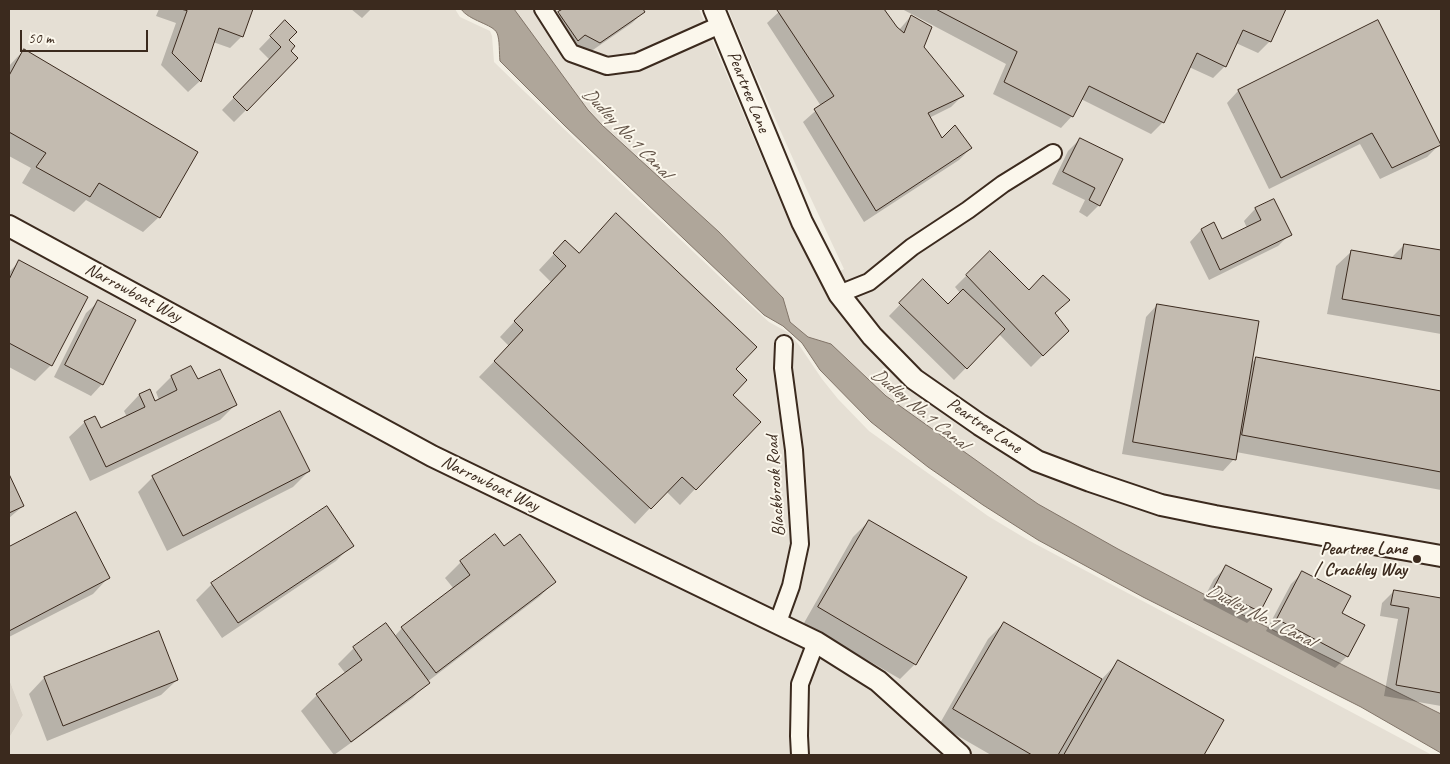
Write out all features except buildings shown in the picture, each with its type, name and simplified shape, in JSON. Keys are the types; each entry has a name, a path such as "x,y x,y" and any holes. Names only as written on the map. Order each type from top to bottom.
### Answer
{"street":[{"path":"542,9 572,53 607,66 637,62 717,17"},
{"name":"Peartree Lane","path":"717,17 802,222 839,294 872,336 914,379 980,425 1037,461 1161,505 1441,556"},
{"path":"839,294 869,282 912,246 968,210 1003,184 1053,153"},
{"name":"Narrowboat Way","path":"9,226 432,456 816,642 878,681 960,755"},
{"name":"Blackbrook Road","path":"778,622 791,586 800,544 794,450 784,368 784,344"},
{"path":"800,755 800,684 816,642"}],"shaded area":[{"path":"9,9 455,9 460,17 490,31 494,62 740,296 769,322 789,333 838,399 869,431 988,516 1028,540 1432,755 9,755 9,738 23,715 9,679"},
{"path":"461,9 514,9 588,110 719,232 783,298 790,322 808,337 831,344 886,396 1038,504 1118,549 1251,619 1441,714 1441,753 1361,707 1143,597 1038,540 928,467 871,422 820,370 802,343 783,326 764,315 565,126 500,61 499,39 495,30 469,17"},
{"path":"490,9 699,9 781,203 821,282 844,269 806,188 728,9 1441,9 1441,734 1052,528 786,323"},
{"path":"9,679 23,715 9,738"}],"place":[{"name":"Peartree Lane / Crackley Way","path":"1417,559"}],"water label":[{"name":"Dudley No.1 Canal","path":"626,133"},
{"name":"Dudley No.1 Canal","path":"919,409"},
{"name":"Dudley No.1 Canal","path":"1260,616"}]}
